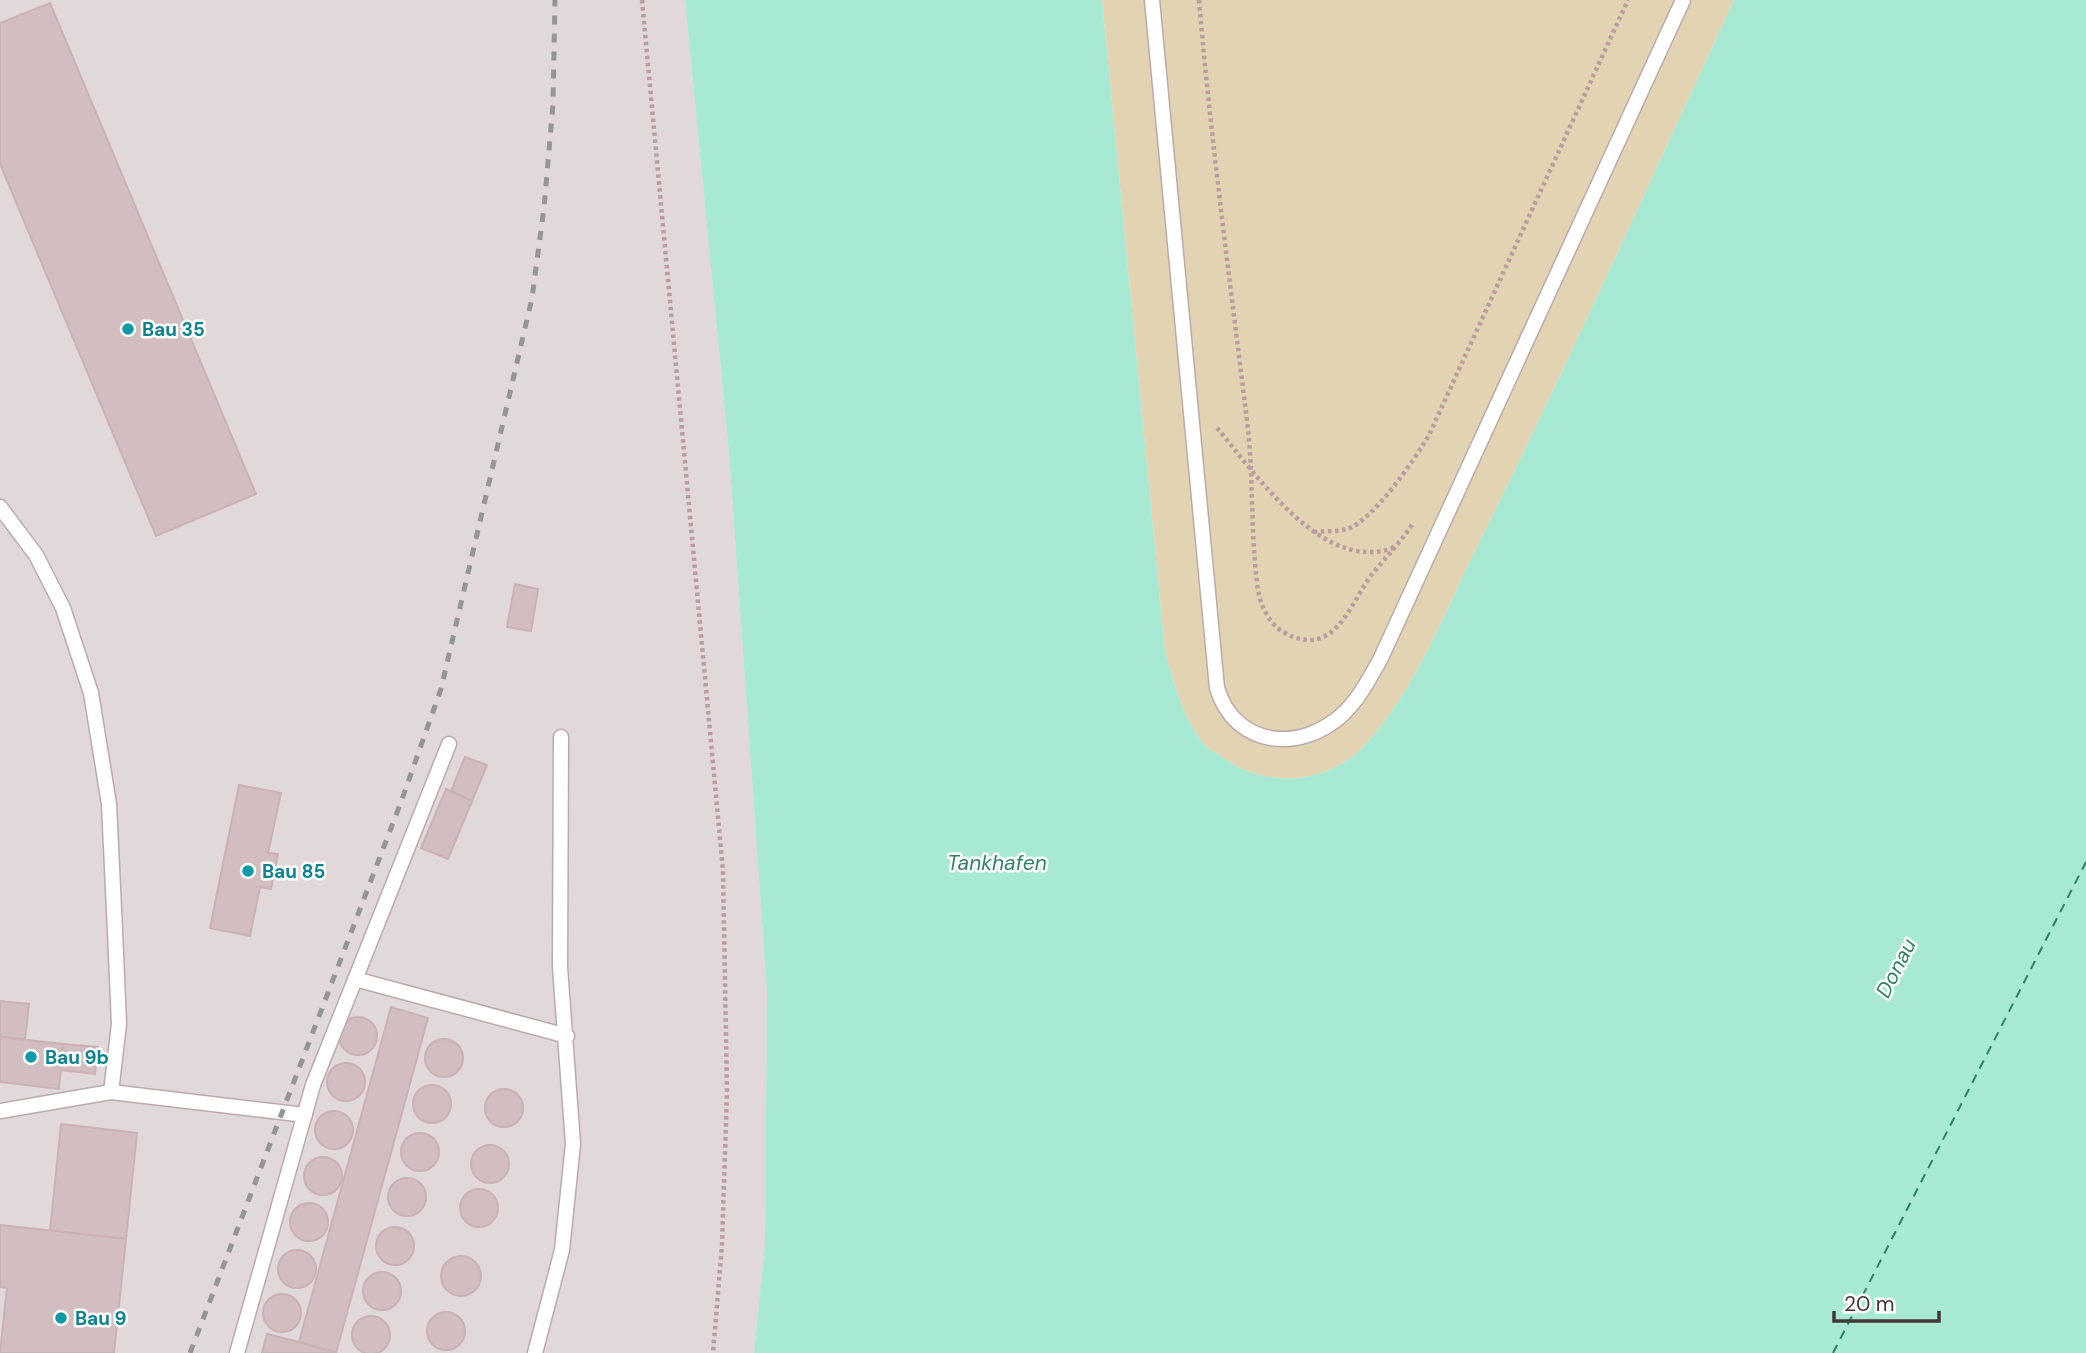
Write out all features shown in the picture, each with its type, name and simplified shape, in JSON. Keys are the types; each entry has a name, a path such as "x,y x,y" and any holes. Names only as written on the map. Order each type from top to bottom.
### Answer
{"lane":[{"path":"1152,0 1217,688 1227,711 1242,727 1261,737 1280,741 1308,737 1334,722 1359,695 1380,660 1683,0"},
{"path":"0,507 36,555 63,608 91,693 108,804 115,918 120,1024 111,1092"},
{"path":"535,1353 562,1250 573,1144 560,967 561,737"},
{"path":"237,1353 305,1115 355,979 449,744"},
{"path":"355,979 567,1036"},
{"path":"0,1111 111,1092 305,1115"}],"path":[{"path":"642,0 723,871 727,1092 722,1245 713,1353"},
{"path":"1199,0 1223,240 1252,469 1258,591 1265,611 1284,632 1306,640 1330,634 1350,610 1372,574 1398,546 1417,515"},
{"path":"1314,532 1348,529 1399,481 1419,452 1445,406 1628,0"},
{"path":"1216,427 1279,501 1314,532 1347,551 1372,554 1398,546"}],"shaded area":[{"path":"0,0 685,0 729,453 767,992 765,1245 754,1353 0,1353"},
{"path":"1102,0 1734,0 1547,404 1415,673 1400,700 1364,746 1332,769 1314,775 1276,778 1257,774 1239,767 1208,748 1185,712 1165,652"}],"water":[{"path":"685,0 1102,0 1165,652 1185,712 1206,746 1239,767 1257,774 1295,778 1332,769 1349,759 1364,746 1400,700 1547,404 1734,0 2086,0 2086,1353 754,1353 765,1245 767,992 729,453"}],"building":[{"name":"Bau 35","path":"50,3 256,494 156,536 0,164 0,23"},
{"path":"515,584 538,589 531,631 507,627"},
{"path":"465,757 487,765 472,801 451,791"},
{"name":"Bau 85","path":"239,785 281,793 268,853 278,854 271,889 260,887 250,936 210,928"},
{"path":"446,789 472,801 448,859 421,848"},
{"path":"0,1001 29,1004 25,1039 0,1037"},
{"path":"391,1007 428,1018 336,1353 299,1342"},
{"path":"358,1017 372,1022 377,1036 372,1050 358,1055 344,1050 339,1036 344,1022"},
{"name":"Bau 9b","path":"0,1037 63,1044 59,1089 0,1082"},
{"path":"444,1039 458,1044 463,1058 458,1072 444,1077 430,1072 425,1058 430,1044"},
{"path":"63,1044 98,1047 95,1074 61,1070"},
{"path":"346,1063 360,1068 365,1082 360,1096 346,1101 332,1096 327,1082 332,1068"},
{"path":"432,1085 446,1090 451,1104 446,1118 432,1123 418,1118 413,1104 418,1090"},
{"path":"504,1089 518,1094 523,1108 518,1122 504,1127 490,1122 485,1108 490,1094"},
{"path":"334,1111 348,1116 353,1130 348,1144 334,1149 320,1144 315,1130 320,1116"},
{"path":"61,1124 137,1133 126,1239 50,1231"},
{"path":"420,1133 434,1138 439,1152 434,1166 420,1171 406,1166 401,1152 406,1138"},
{"path":"490,1145 504,1150 509,1164 504,1178 490,1183 476,1178 471,1164 476,1150"},
{"path":"323,1157 337,1162 342,1176 337,1190 323,1195 309,1190 304,1176 309,1162"},
{"path":"407,1178 421,1183 426,1197 421,1211 407,1216 393,1211 388,1197 393,1183"},
{"path":"479,1189 493,1194 498,1208 493,1222 479,1227 465,1222 460,1208 465,1194"},
{"path":"309,1203 323,1208 328,1222 323,1236 309,1241 295,1236 290,1222 295,1208"},
{"name":"Bau 9","path":"0,1225 126,1239 114,1353 0,1353 7,1288 0,1287"},
{"path":"395,1227 409,1232 414,1246 409,1260 395,1265 381,1260 376,1246 381,1232"},
{"path":"297,1250 311,1255 316,1269 311,1283 297,1288 283,1283 278,1269 283,1255"},
{"path":"461,1256 475,1262 481,1276 475,1290 461,1296 447,1290 441,1276 447,1262"},
{"path":"382,1272 396,1277 401,1291 396,1305 382,1310 368,1305 363,1291 368,1277"},
{"path":"282,1294 296,1299 301,1313 296,1327 282,1332 268,1327 263,1313 268,1299"},
{"path":"446,1312 460,1317 465,1331 460,1345 446,1350 432,1345 427,1331 432,1317"},
{"path":"371,1316 385,1321 390,1335 385,1349 371,1354 357,1349 352,1335 357,1321"},
{"path":"267,1334 299,1342 337,1353 262,1353"}],"ferry route":[{"path":"1833,1353 2086,862"}],"railway":[{"path":"190,1353 401,802 441,689 532,298 544,208 553,104 555,0"}],"place":[{"name":"Bau 35","path":"128,329"},
{"name":"Bau 85","path":"248,871"},
{"name":"Bau 9b","path":"31,1057"},
{"name":"Bau 9","path":"61,1318"}],"water label":[{"name":"Tankhafen","path":"997,863"},
{"name":"Donau","path":"1896,968"}]}
